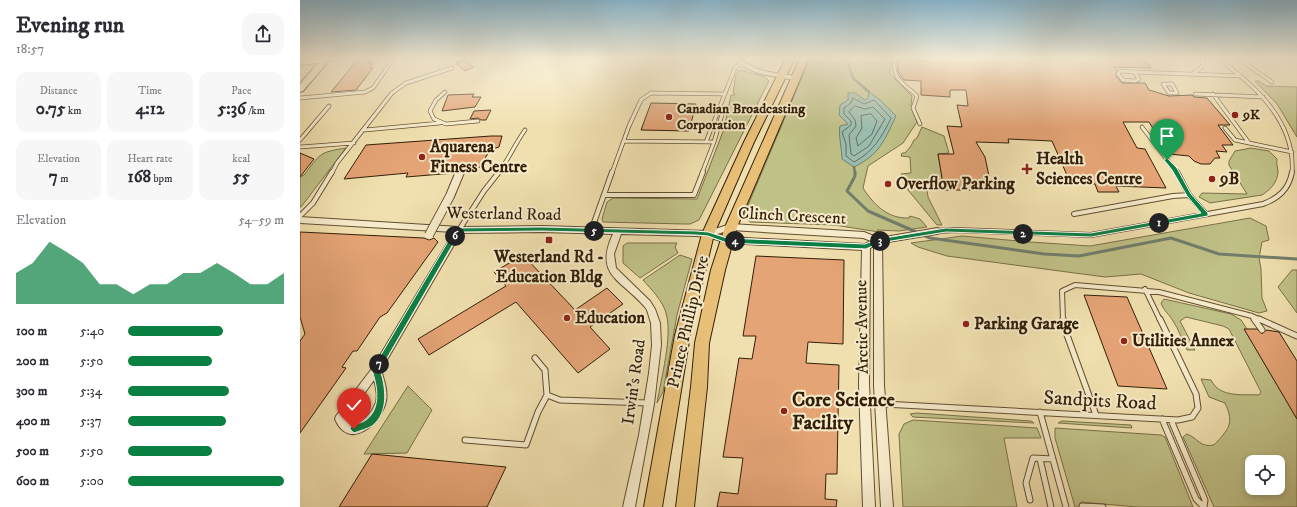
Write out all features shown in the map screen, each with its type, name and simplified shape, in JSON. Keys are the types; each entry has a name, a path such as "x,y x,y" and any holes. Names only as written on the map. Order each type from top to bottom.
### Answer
{"main road":[{"name":"Prince Phillip Drive","path":"653,507 684,322 708,234 749,142 780,82"},
{"name":"Prince Phillip Drive","path":"685,507 702,343 711,298 729,234 793,82"}],"street":[{"path":"429,235 450,196 460,172"},
{"name":"Westerland Road","path":"300,220 459,230 618,231 708,234"},
{"path":"376,370 380,384 381,399 378,410 369,423 360,428 348,429 344,427 340,419 376,370 459,230"},
{"name":"Irwin's Road","path":"618,231 610,254 609,261 612,269 651,309 656,321 657,344 649,403 630,507"},
{"name":"Clinch Crescent","path":"708,234 729,234 866,247 878,241 937,231"},
{"name":"Clinch Crescent","path":"708,234 864,235 878,241"},
{"name":"Arctic Avenue","path":"878,241 880,385 887,507"},
{"name":"Arctic Avenue","path":"866,247 865,403 869,507"}],"lane":[{"path":"300,98 365,92 373,88 377,82"},
{"path":"300,216 313,203 324,188 334,167 365,130 392,93 410,82"},
{"path":"706,142 716,112 720,109 730,82"},
{"path":"900,82 911,89 917,96 913,108 920,124"},
{"name":"Clinch Crescent","path":"937,231 954,230 1084,236 1252,207 1273,200 1287,188 1292,170 1292,152 1282,126 1263,97 1248,82"},
{"path":"1163,84 1170,84 1173,85 1177,93 1169,93 1163,84"},
{"path":"440,123 434,119 430,111 437,99 445,92"},
{"path":"591,231 624,140 641,100 650,93 725,94"},
{"path":"1195,94 1263,97"},
{"path":"1213,94 1249,143"},
{"path":"300,140 329,106"},
{"path":"604,194 694,195 714,142 722,112 720,109"},
{"path":"365,130 478,121"},
{"path":"1142,127 1175,169 1189,195 1206,214"},
{"path":"1225,128 1235,140 1292,152"},
{"path":"459,230 484,191 509,159 516,142 525,130"},
{"path":"624,140 714,142"},
{"path":"300,147 354,143"},
{"path":"1292,170 1297,171"},
{"path":"1074,214 1174,196 1189,195"},
{"path":"1096,416 1063,324 1062,291 1075,285 1144,289 1252,316 1297,336"},
{"name":"Sandpits Road","path":"865,403 1162,420 1178,420 1192,417 1196,414 1198,402 1196,394 1144,289"},
{"path":"1252,316 1262,330"},
{"path":"465,440 526,445 538,412 547,395 545,370 535,358"},
{"path":"547,395 560,400 649,403"},
{"path":"1040,412 1066,507"},
{"path":"1162,420 1196,499 1204,507"},
{"path":"1170,420 1205,500 1204,507"},
{"path":"1030,500 1026,483 1033,458 1053,460"},
{"path":"1040,458 1050,507"},
{"path":"1082,506 1103,507"}],"green space":[{"path":"735,82 769,82 699,220 690,224 603,222 602,219 607,202 613,198 697,199 724,129 731,95 735,95 733,92"},
{"path":"800,82 898,82 912,96 911,105 917,122 903,143 868,166 863,188 882,210 901,218 909,218 910,216 920,219 927,227 899,231 877,230 879,232 834,225 750,222 746,216 743,217"},
{"path":"1256,82 1260,82 1266,86 1297,87 1297,137 1277,104"},
{"path":"922,127 944,136 949,153 938,154 943,182 931,183 927,189 928,197 942,225 937,225 908,190 901,174 911,173 910,157 901,156 902,153 905,153 917,138"},
{"path":"346,148 300,207 300,177 304,175 321,155 330,151"},
{"path":"1251,148 1269,151 1277,159 1278,172 1275,183 1271,188 1262,195 1210,203 1199,197 1202,193 1247,194 1229,165 1229,161 1235,151"},
{"path":"1250,218 1266,226 1269,240 1262,242 1259,258 1262,298 1267,311 1259,313 1189,293 1141,274 1105,277 947,256 918,247 911,243 962,236 1090,246"},
{"path":"627,243 677,243 675,247 678,253 640,278 623,263 623,246"},
{"path":"680,255 692,259 677,315 663,392 657,403 666,357 668,322 662,304 643,280"},
{"path":"1292,270 1297,270 1297,313 1278,287"},
{"path":"1164,299 1231,314 1241,320 1247,329 1245,330 1297,419 1297,507 1214,507 1183,437 1187,434 1202,444 1209,446 1214,445 1226,431 1230,422 1225,403 1209,397 1201,379 1211,380 1220,390 1232,394 1259,395 1261,392 1229,329 1223,326 1186,317 1180,321 1195,350 1187,350 1179,331 1161,303"},
{"path":"408,386 432,410 407,453 364,454"},
{"path":"917,413 1031,421 1034,423 913,417 910,414"},
{"path":"913,420 1037,428 1041,438 1004,438 1017,507 903,507 899,434 904,424"},
{"path":"1062,421 1131,425 1132,428 1058,423"},
{"path":"1055,428 1161,435 1165,437 1193,507 1137,507 1081,502 1082,507 1075,507 1055,438"}],"water":[{"path":"869,92 879,99 896,116 876,152 854,167 842,159 840,126 848,124 839,115 840,105 848,100 848,93 855,93 865,100 868,98"}],"building":[{"path":"340,82 362,82 356,90 331,92"},
{"name":"Health Sciences Centre","path":"921,82 1145,83 1149,90 1169,96 1192,95 1194,97 1207,98 1230,125 1218,125 1233,145 1222,145 1227,152 1216,151 1220,158 1215,158 1210,164 1201,164 1194,161 1189,156 1169,154 1149,122 1123,122 1137,148 1145,149 1166,188 1116,186 1119,192 1098,192 1095,184 1070,182 1052,141 1008,139 1009,143 976,142 985,157 992,190 944,190 938,154 954,154 947,126 962,127 957,105 968,106 966,90 950,90 950,97 921,95"},
{"path":"474,94 472,97 481,97 475,107 442,111 448,95"},
{"name":"Canadian Broadcasting Corporation","path":"651,103 696,104 689,131 641,130"},
{"path":"491,110 486,120 481,120 478,118 470,119 474,111"},
{"name":"Aquarena Fitness Centre","path":"502,136 499,147 490,150 479,168 466,169 465,171 462,167 459,167 454,173 406,177 408,173 344,179 366,145"},
{"path":"300,153 314,159 300,177"},
{"path":"300,232 424,238 429,240 434,238 438,242 387,313 380,317 357,351 353,351 342,367 346,368 300,433 300,341 305,334 300,317"},
{"name":"Education","path":"523,255 575,310 607,288 623,304 590,327 610,349 578,373 516,302 429,355 418,339 506,286 494,272"},
{"name":"Core Science Facility","path":"756,256 844,260 843,344 808,342 806,363 839,365 837,474 826,474 825,499 837,500 836,507 717,507 720,492 738,494 743,458 723,457 739,358 752,359 756,336 743,336"},
{"name":"Utilities Annex","path":"1084,295 1127,297 1167,389 1118,386"},
{"path":"1244,329 1257,329 1262,334 1266,330 1279,332 1297,361 1297,419"},
{"path":"372,454 506,467 487,507 339,507"}],"waterway":[{"path":"857,82 869,92"},
{"path":"854,167 855,173"},
{"path":"855,173 855,176 847,191 868,211 930,238 1044,254 1079,256 1171,238 1219,254 1297,259"}],"place":[{"name":"9K","path":"1235,115"},
{"name":"Canadian Broadcasting Corporation","path":"669,117"},
{"name":"Aquarena Fitness Centre","path":"422,157"},
{"name":"Health Sciences Centre","path":"1027,169"},
{"name":"9B","path":"1212,179"},
{"name":"Overflow Parking","path":"888,184"},
{"name":"Westerland Rd - Education Bldg","path":"549,240"},
{"name":"Education","path":"567,318"},
{"name":"Parking Garage","path":"966,324"},
{"name":"Utilities Annex","path":"1124,341"},
{"name":"Core Science Facility","path":"784,411"}],"route":[{"path":"354,429 360,428 369,423 378,410 381,399 380,384 376,370 408,313 459,230 542,229 696,233 708,234 727,240 866,247 878,241 946,230 1070,236 1091,235 1206,214 1189,195 1175,169 1167,160"}]}
